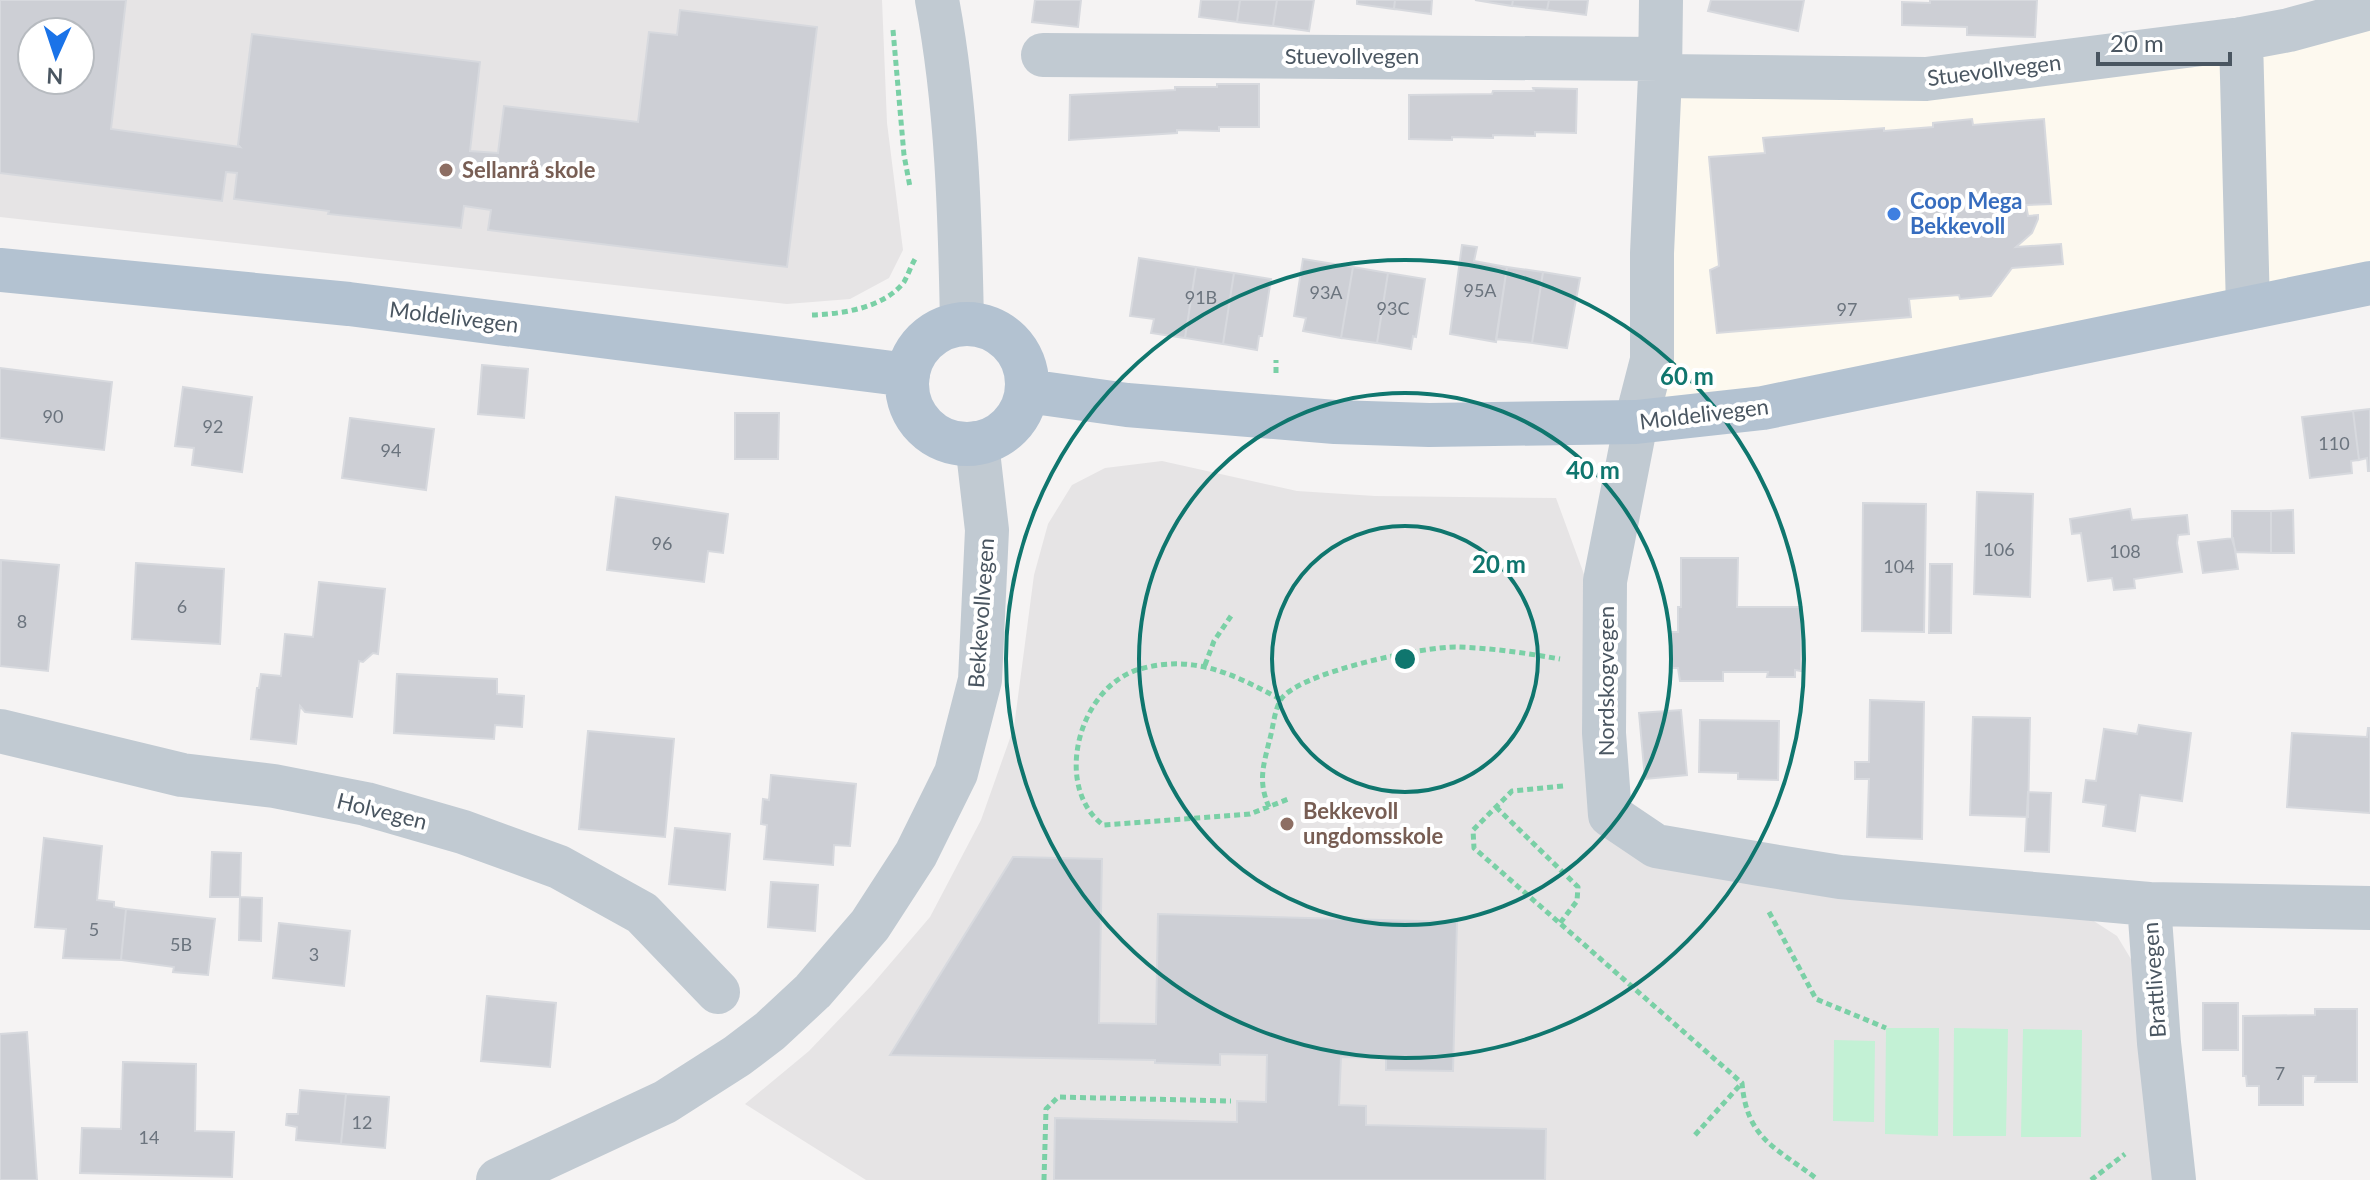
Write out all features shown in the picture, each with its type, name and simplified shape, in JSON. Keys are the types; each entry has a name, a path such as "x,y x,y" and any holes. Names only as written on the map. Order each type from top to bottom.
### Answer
{"main road":[{"name":"Moldelivegen","path":"0,270 349,304 908,375"},
{"name":"Moldelivegen","path":"1027,391 1127,405 1335,422 1429,425 1636,422 1763,408 2370,283"},
{"path":"962,324 988,328 1011,342 1025,364 1027,391 1022,409 1011,426 996,438 977,443 954,443 933,435 917,418 908,398 908,375 917,350 937,332 962,324"}],"street":[{"path":"937,0 946,48 960,224 962,324"},
{"name":"Nordskogvegen","path":"1661,0 1652,253 1652,360 1636,422 1605,581 1604,733 1610,815 1656,846 1760,864 1840,877 2149,904"},
{"name":"Stuevollvegen","path":"1043,55 1660,68 1926,79 2241,39 2289,30 2370,8"},
{"path":"2241,39 2248,308"},
{"name":"Bekkevollvegen","path":"498,1180 665,1102 770,1031 813,991 877,913 916,854 956,773 980,680 987,530 977,443"},
{"name":"Holvegen","path":"0,731 182,775 274,786 366,804 477,837 559,867 642,913 718,992"},
{"name":"Brattlivegen","path":"2174,1180 2159,1043 2149,904 2370,908"}],"path":[{"path":"893,29 904,155 912,197"},
{"path":"1205,665 1214,641 1231,616"},
{"path":"1269,807 1262,790 1263,770 1280,699 1293,688 1323,673 1454,647 1604,664"},
{"path":"1280,699 1205,665 1140,669 1121,677 1102,692 1083,724 1078,743 1077,772 1083,797 1096,820 1103,825 1250,814 1291,798"},
{"path":"1608,782 1512,791 1473,830 1474,848 1742,1083 1743,1102 1757,1134 1787,1160 1818,1180"},
{"path":"1496,807 1578,887 1577,901 1560,923"},
{"path":"1760,864 1756,886 1816,999 1886,1028"},
{"path":"1695,1135 1742,1083"},
{"path":"1044,1180 1046,1109 1058,1097 1231,1101"}],"shaded area":[{"name":"Sellanrå skole","path":"0,0 882,0 887,123 903,250 889,278 850,299 787,304 0,217"},
{"path":"2370,28 2370,264 1659,407 1679,90"},
{"name":"Bekkevoll ungdomsskole","path":"1162,461 1297,491 1375,496 1556,498 1585,577 1582,727 1597,829 2086,916 2117,936 2137,969 2156,1180 866,1180 745,1104 809,1051 871,986 930,917 981,820 1014,727 1034,575 1048,524 1072,485 1105,468"}],"green space":[{"path":"1886,1028 1939,1028 1938,1136 1885,1134"},
{"path":"1954,1028 2008,1029 2006,1136 1953,1136"},
{"path":"2023,1029 2082,1030 2081,1137 2021,1137"},
{"path":"1834,1040 1875,1041 1874,1122 1833,1121"}],"building":[{"path":"0,0 126,0 111,129 240,147 252,34 480,62 470,151 498,153 504,106 638,122 649,32 677,35 680,10 817,27 787,267 488,230 491,210 464,206 461,228 328,214 329,211 234,199 237,173 226,172 222,201 0,173"},
{"path":"1035,0 1081,0 1078,27 1032,22"},
{"path":"1201,0 1240,0 1237,22 1199,17"},
{"path":"1240,0 1277,0 1273,26 1237,22"},
{"path":"1277,0 1314,0 1309,31 1273,26"},
{"path":"1357,0 1395,0 1394,9 1357,4"},
{"path":"1395,0 1432,0 1431,14 1394,9"},
{"path":"1475,0 1513,0 1512,6"},
{"path":"1513,0 1549,0 1547,10 1512,6"},
{"path":"1549,0 1588,0 1586,15 1547,10"},
{"path":"1711,0 1804,0 1798,31 1708,11"},
{"path":"1930,0 2037,0 2035,37 1967,35 1967,27 1902,25 1902,2 1930,3"},
{"path":"1217,84 1259,84 1259,127 1219,127 1219,131 1177,130 1177,133 1069,140 1070,95 1217,87"},
{"path":"1533,88 1577,89 1576,133 1535,132 1535,136 1493,135 1493,138 1452,137 1452,140 1409,139 1409,95 1492,94 1493,91 1534,91"},
{"path":"1972,119 1973,125 2044,119 2051,204 2026,205 2028,216 2038,215 2038,219 2032,233 2016,247 2061,244 2063,264 2012,268 1991,296 1909,299 1911,317 1717,333 1710,270 1719,266 1709,157 1765,153 1763,138 1933,127 1933,123"},
{"path":"1462,245 1477,247 1474,261 1507,267 1496,342 1450,334"},
{"path":"1139,258 1196,267 1185,338 1151,333 1154,319 1130,316"},
{"path":"1303,259 1353,267 1341,338 1303,331 1306,318 1294,316"},
{"path":"1196,267 1234,273 1223,344 1185,338"},
{"path":"1353,267 1388,273 1377,343 1341,338"},
{"path":"1507,267 1543,272 1532,343 1496,339"},
{"path":"1543,272 1580,278 1567,348 1532,343"},
{"path":"1234,273 1271,279 1257,350 1223,344"},
{"path":"1388,273 1425,279 1416,337 1413,336 1411,349 1377,343"},
{"path":"482,365 528,369 524,418 478,414"},
{"path":"0,368 112,382 104,450 0,438"},
{"path":"183,387 252,397 242,472 192,465 194,448 175,446"},
{"path":"2370,409 2368,471 2367,458 2359,460 2353,411"},
{"path":"2353,411 2359,460 2351,461 2352,473 2310,478 2302,417"},
{"path":"735,413 779,413 778,459 735,459"},
{"path":"350,418 434,429 426,490 342,478"},
{"path":"1977,492 2033,494 2030,597 1974,594"},
{"path":"616,497 728,514 723,553 708,551 704,582 607,570"},
{"path":"1863,503 1926,504 1924,632 1862,631"},
{"path":"2130,509 2132,520 2187,515 2189,534 2178,535 2177,543 2182,572 2134,579 2135,588 2114,590 2112,578 2088,581 2081,533 2072,534 2070,519"},
{"path":"2293,510 2294,553 2271,553 2271,511"},
{"path":"2232,511 2271,511 2271,553 2236,552 2232,539"},
{"path":"2233,538 2238,569 2203,573 2198,542"},
{"path":"1681,558 1738,558 1737,607 1802,607 1801,671 1795,670 1795,677 1767,677 1768,672 1723,672 1723,681 1680,681 1678,668 1670,668 1670,632 1678,632"},
{"path":"1,560 59,565 48,671 0,666"},
{"path":"136,563 224,569 220,644 132,639"},
{"path":"1930,564 1952,564 1951,633 1929,633"},
{"path":"319,582 385,589 378,654 373,653 363,662 359,661 352,717 305,712 300,706 296,744 251,739 261,674 281,676 285,634 313,637"},
{"path":"397,674 497,679 497,694 524,696 522,727 495,725 494,739 394,733"},
{"path":"1870,700 1924,702 1922,839 1867,837 1869,779 1855,779 1855,762 1869,762"},
{"path":"1681,710 1687,775 1645,779 1639,713"},
{"path":"1973,717 2030,718 2028,817 1970,815"},
{"path":"1700,720 1779,721 1778,780 1738,779 1738,773 1699,772"},
{"path":"2139,725 2191,733 2182,801 2140,795 2135,831 2103,826 2106,805 2083,802 2086,780 2096,781 2104,729 2137,734"},
{"path":"2368,728 2370,813 2287,807 2292,733 2367,737"},
{"path":"588,731 674,739 665,837 579,829"},
{"path":"771,775 856,784 850,846 834,845 833,865 764,859 767,825 761,824 763,799 769,800"},
{"path":"2028,792 2051,793 2049,852 2025,851"},
{"path":"675,828 730,834 725,890 669,884"},
{"path":"44,838 102,846 97,900 114,902 114,907 126,909 121,960 63,958 66,929 35,927"},
{"path":"212,852 241,853 240,897 210,897"},
{"path":"1013,857 1102,859 1099,1023 1156,1024 1158,914 1457,922 1453,1071 1386,1070 1386,1058 1341,1057 1339,1105 1366,1106 1366,1125 1546,1129 1545,1180 1054,1180 1055,1118 1237,1122 1237,1101 1266,1102 1267,1055 1220,1054 1220,1065 1155,1063 1155,1060 890,1055"},
{"path":"771,882 818,885 815,931 768,927"},
{"path":"240,897 262,898 261,941 239,940"},
{"path":"126,909 215,919 208,975 173,972 174,967 121,960"},
{"path":"279,923 350,931 344,986 273,978"},
{"path":"487,996 556,1003 550,1067 481,1061"},
{"path":"2203,1003 2238,1003 2238,1050 2203,1050"},
{"path":"2315,1009 2357,1009 2357,1082 2315,1082 2316,1076 2303,1076 2303,1105 2259,1105 2259,1086 2247,1086 2246,1076 2243,1076 2243,1016 2315,1015"},
{"path":"27,1032 37,1180 0,1180 0,1034"},
{"path":"123,1062 196,1064 195,1131 234,1132 232,1177 80,1173 82,1128 121,1129"},
{"path":"300,1090 346,1094 341,1144 296,1140 297,1127 286,1125 287,1114 298,1114"},
{"path":"346,1094 389,1097 385,1148 341,1144"}],"place":[{"name":"Sellanrå skole","path":"446,170"},
{"name":"Coop Mega Bekkevoll","path":"1894,214"},
{"name":"Bekkevoll ungdomsskole","path":"1287,824"}]}
